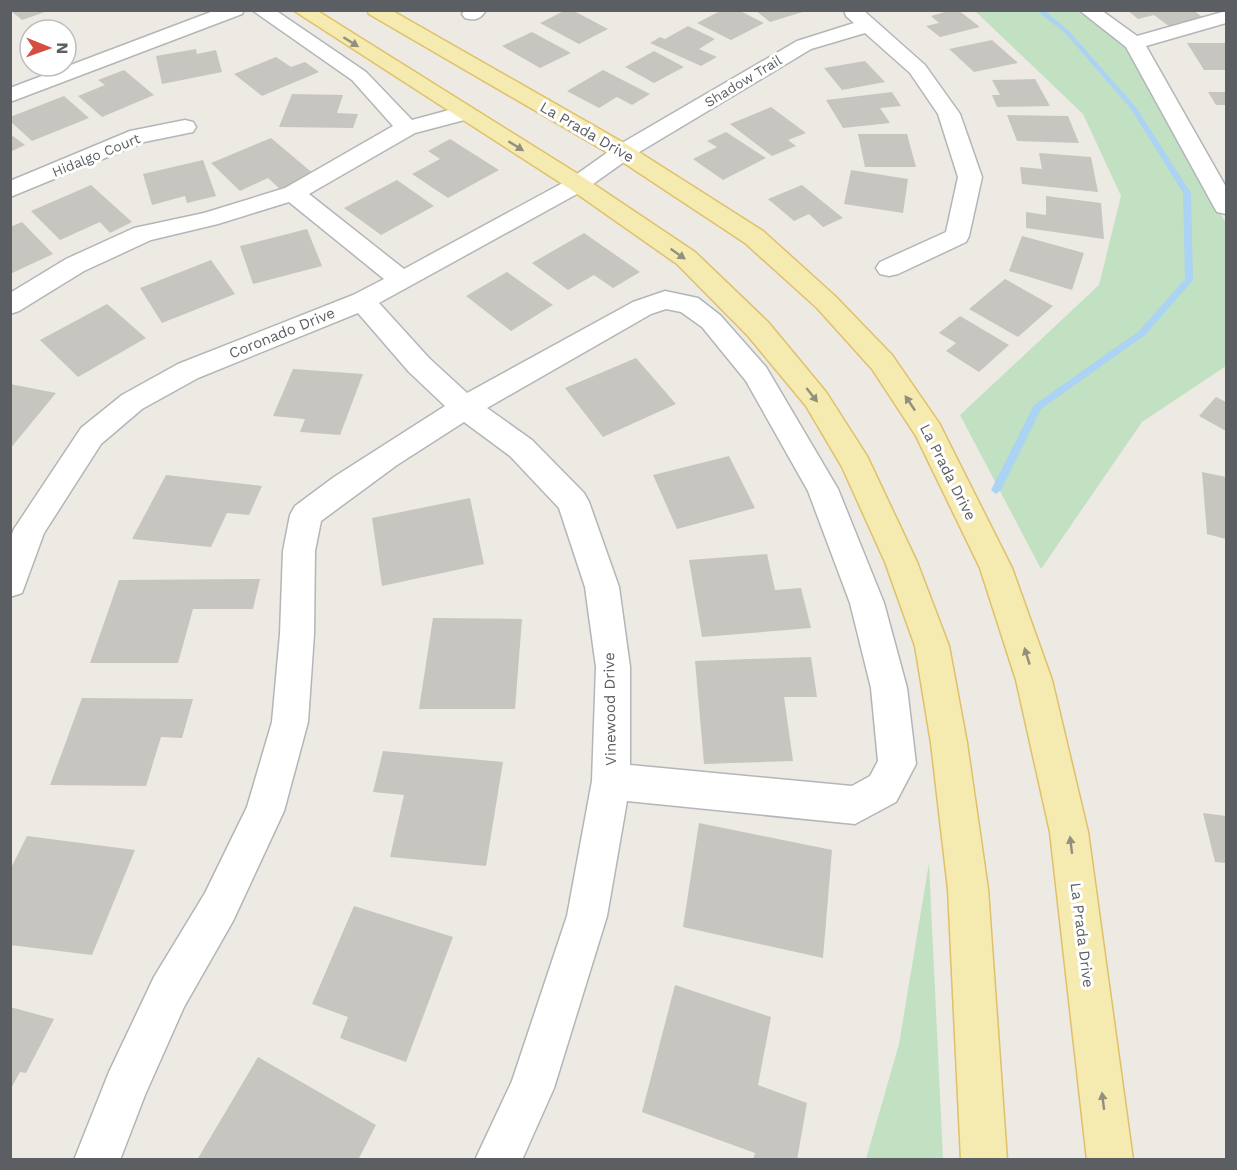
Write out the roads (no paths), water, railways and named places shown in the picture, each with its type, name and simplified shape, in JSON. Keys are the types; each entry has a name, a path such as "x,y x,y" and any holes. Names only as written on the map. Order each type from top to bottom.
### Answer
{"main road":[{"path":"302,10 578,184 686,258 758,329 816,399 856,464 901,562 932,646 949,743 968,889 984,1160"},
{"name":"La Prada Drive","path":"376,10 623,152 754,237 826,302 882,362 929,431 996,568 1034,681 1069,832 1110,1160"}],"street":[{"path":"78,54 196,10"},
{"path":"10,96 235,10"},
{"path":"261,10 359,76 407,128"},
{"path":"851,10 918,69 950,114 970,177 957,236 889,268"},
{"path":"1088,10 1134,43 1227,207"},
{"path":"1134,43 1227,17"},
{"name":"Shadow Trail","path":"623,152 804,45 869,25"},
{"path":"10,305 75,265 143,234 209,219 293,193 407,128 464,113"},
{"name":"Hidalgo Court","path":"10,190 138,136 184,127"},
{"name":"Coronado Drive","path":"10,583 30,529 91,436 132,402 188,371 362,301 402,281 578,184 623,152"},
{"path":"293,193 402,281"},
{"path":"97,1160 125,1088 169,992 219,907 265,811 290,722 297,634 299,551 306,515 342,486 464,408 642,308 665,300 689,304 711,321 756,374 823,489 867,603 889,688 897,764 883,789 855,805 611,781"},
{"name":"Vinewood Drive","path":"362,301 420,365 464,408 521,448 573,502 602,587 613,668 611,781 587,916 532,1088 498,1160"}],"waterway":[{"path":"996,490 1037,407 1142,333 1189,280 1187,193 1134,108 1067,32 1039,10"}]}
